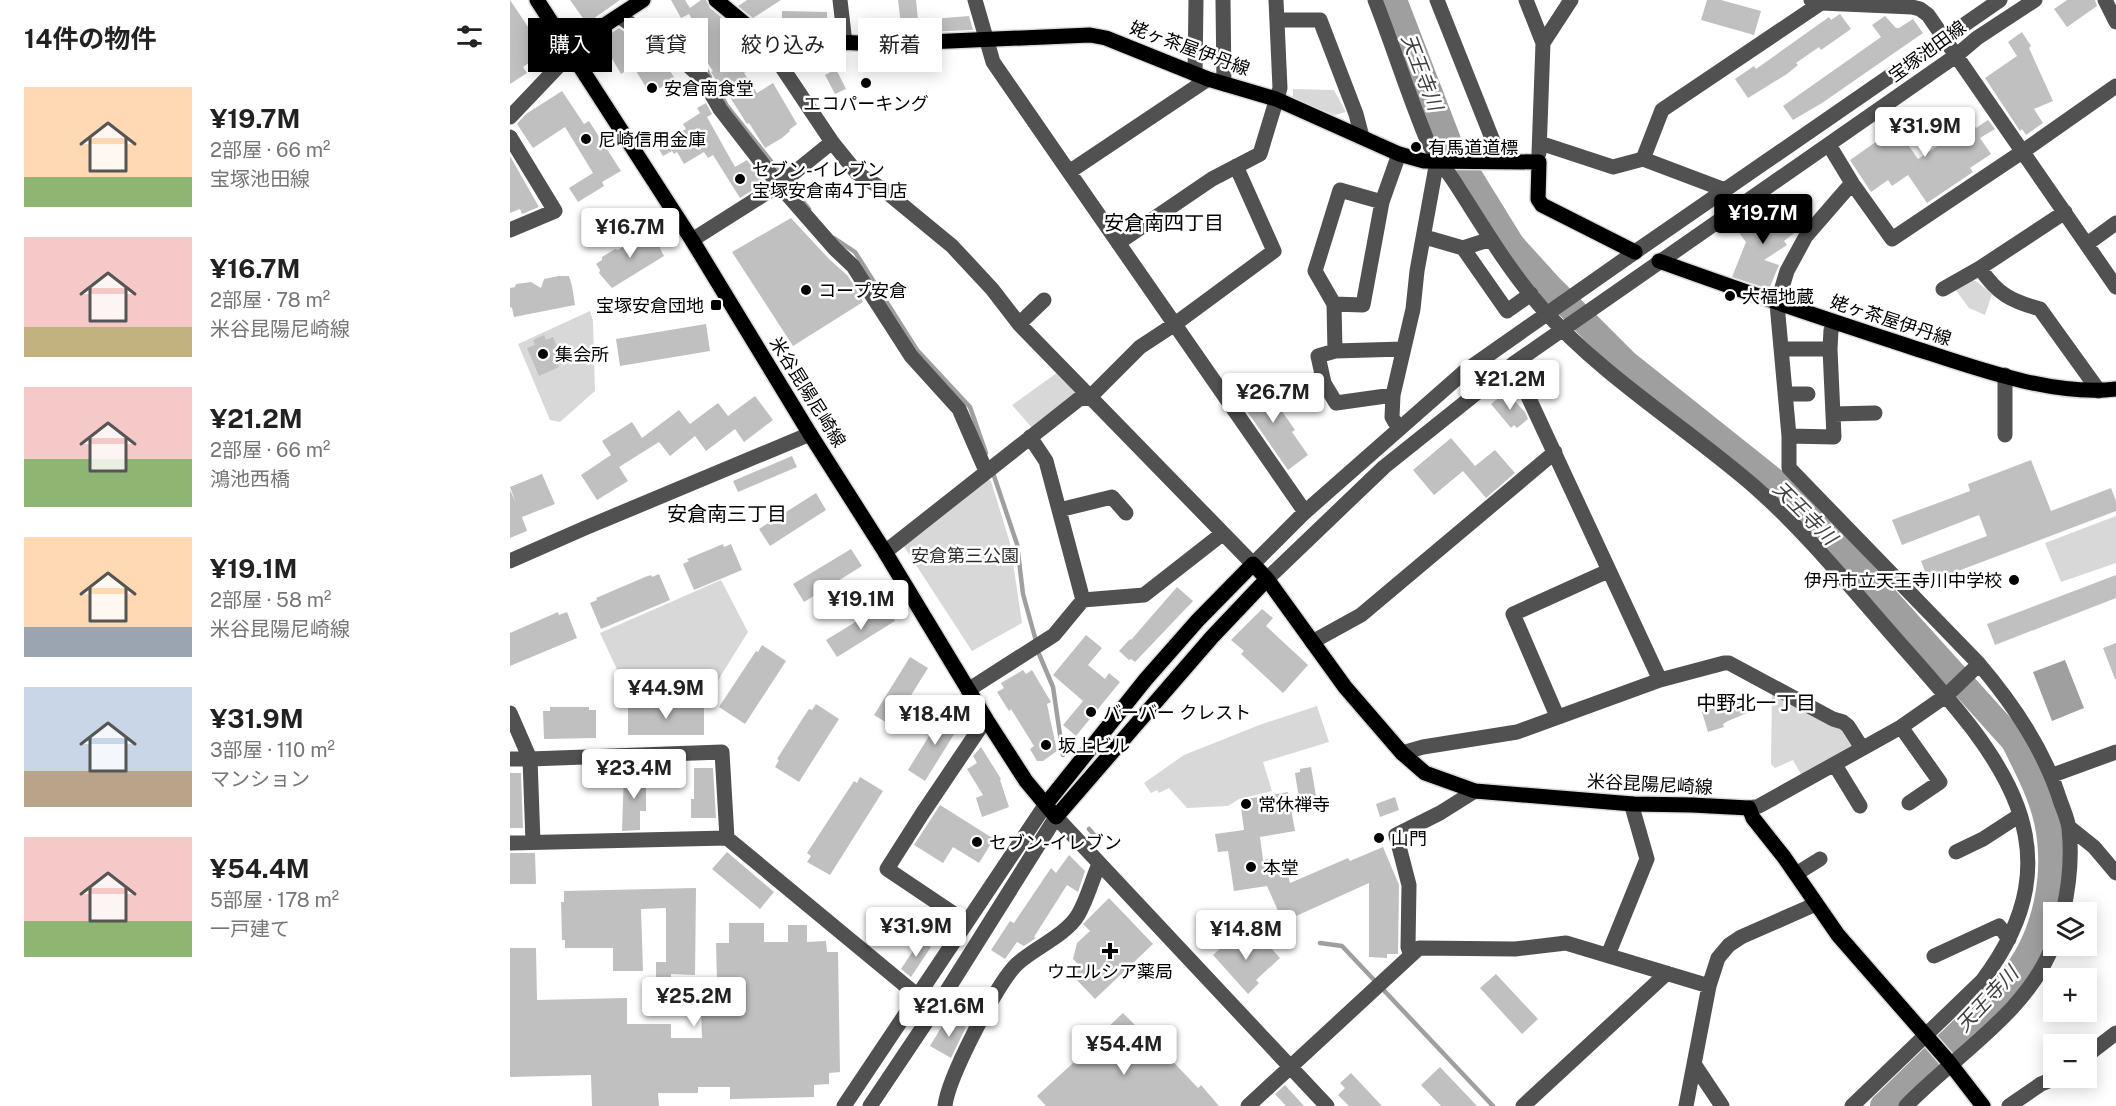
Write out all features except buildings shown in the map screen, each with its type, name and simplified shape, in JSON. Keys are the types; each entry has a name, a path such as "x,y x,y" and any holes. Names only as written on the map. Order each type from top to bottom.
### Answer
{"main road":[{"name":"米谷昆陽尼崎線","path":"537,0 549,18"},
{"path":"612,21 643,0"},
{"path":"716,0 738,18"},
{"name":"姥ヶ茶屋伊丹線","path":"846,43 882,44 1089,35 1106,38 1201,77 1276,99 1399,154 1424,161 1539,162"},
{"name":"米谷昆陽尼崎線","path":"583,72 692,240 986,719 1026,781 1056,817"},
{"path":"1539,162 1538,199 1542,205 1635,252"},
{"name":"姥ヶ茶屋伊丹線","path":"1659,261 1777,304 1976,368 2067,389 2099,391 2116,389"},
{"name":"米谷昆陽尼崎線","path":"1253,564 1267,579 1345,687 1402,753 1425,772 1475,791 1633,804 1749,808"},
{"path":"1046,804 1146,679 1198,620 1253,564"},
{"path":"1056,817 1212,637 1267,579"},
{"path":"1749,808 1753,818 1838,934 1950,1063 1983,1106"}],"street":[{"path":"840,0 842,18"},
{"path":"975,0 993,62 1305,512"},
{"path":"1069,172 1201,77 1196,0"},
{"path":"1222,0 1224,84"},
{"path":"1118,243 1212,179 1260,154 1280,88 1276,0"},
{"path":"1375,0 1428,143 1442,161 1491,239 1531,294 1614,375 1753,485 1787,516 1949,693 1991,752 2007,780 2026,838 2028,866 2021,912 2000,957 1982,981 1928,1037 1852,1106"},
{"path":"1437,0 1501,161"},
{"path":"1526,0 1543,43 1539,162"},
{"path":"1543,43 1571,0"},
{"path":"785,72 832,142 857,173 884,190 952,246 992,289 1019,324 1253,564 1305,512 1464,372 2000,0"},
{"name":"宝塚池田線","path":"1267,579 1383,467 1513,364 1829,145 1957,55 1977,38 2035,0"},
{"path":"2104,0 2116,22"},
{"path":"1643,159 1662,110 1816,1 1920,9 1928,15 1957,55 2116,287"},
{"path":"619,16 683,61 703,79 720,109 779,185 835,249 853,266 911,357 959,409 986,471"},
{"path":"1278,20 1320,20 1356,114 1362,138"},
{"path":"510,117 553,72"},
{"path":"1829,145 1851,183 1892,239 2116,86"},
{"path":"510,137 555,211 510,230"},
{"path":"692,240 779,185 832,142"},
{"path":"1540,143 1613,167 1643,159 1725,190"},
{"path":"1334,304 1363,305 1382,202 1399,154"},
{"path":"1399,429 1392,417 1393,395 1413,309 1417,271 1442,161"},
{"path":"885,552 1079,399 1090,397 1140,347 1274,251 1236,166"},
{"path":"1851,183 1806,237 1787,271 1777,304 1789,436 1789,468 2014,709 2053,775 2069,827 2069,879 2065,902"},
{"path":"1335,351 1334,304 1315,271 1340,190 1382,202"},
{"path":"1943,289 1980,268 2065,212"},
{"path":"2087,244 2116,223"},
{"path":"1425,237 1463,248 1491,239"},
{"path":"1463,248 1507,311 1531,294"},
{"path":"1980,268 1990,284 2001,293 2040,309 2099,391"},
{"path":"1019,324 1044,300"},
{"path":"1789,436 1834,437 1830,349 1831,330 1836,323"},
{"path":"1393,395 1336,403 1324,383 1318,357 1335,351 1403,349"},
{"path":"1782,349 1830,349"},
{"path":"1513,364 1660,680"},
{"path":"2002,425 2005,375"},
{"path":"1785,394 1808,394"},
{"path":"1833,414 1875,412"},
{"path":"510,561 810,434"},
{"path":"1030,437 1046,460 1083,600"},
{"path":"1312,642 1361,615 1555,452"},
{"path":"1059,510 1112,498 1126,513"},
{"path":"968,690 1054,635 1083,600 1144,595 1222,534"},
{"path":"1557,717 1513,614 1608,571"},
{"path":"1402,753 1423,747 1517,732 1660,680 1729,663 1833,719 1843,722 1862,747"},
{"path":"1749,808 1759,806 1835,765 1900,726 1949,693 1976,667"},
{"path":"510,712 530,759 533,842"},
{"path":"966,922 887,869 986,719"},
{"path":"1900,726 1941,782 1909,803"},
{"path":"510,759 722,752 727,838"},
{"path":"2053,775 2116,752"},
{"path":"1835,765 1860,806"},
{"path":"1411,955 1408,947 1409,885 1396,835 1440,813 1475,791"},
{"path":"844,1106 1046,804"},
{"path":"1608,955 1647,859 1633,804"},
{"path":"1956,852 1983,839 2020,814"},
{"path":"870,1106 943,997 1056,817 1327,1106"},
{"path":"2069,827 2094,847 2116,873"},
{"path":"510,843 727,838 918,996"},
{"path":"1796,874 1820,859"},
{"path":"945,1106 958,1065 1000,987 1017,964 1047,944 1077,916 1099,864"},
{"path":"1686,1106 1709,986 1718,958 1729,945 1741,937 1816,904"},
{"path":"1934,956 1999,926 2008,939"},
{"path":"1248,1106 1419,948 1515,949 1566,943 1709,986"},
{"path":"1906,1106 2015,1004 2044,966 2048,956"},
{"path":"1523,1106 1666,974"},
{"path":"2097,1048 2116,1033"},
{"path":"1694,1064 1722,1106"},
{"path":"2009,1106 2043,1084"}],"green space":[{"path":"1293,89 1334,90 1346,112 1335,115 1293,99"},
{"path":"1970,280 1976,281 1992,294 1985,315 1969,308 1955,289"},
{"path":"590,311 593,321 595,391 560,422 550,420 518,344"},
{"path":"1058,372 1076,390 1075,396 1033,429 1012,405"},
{"name":"安倉第三公園","path":"987,478 991,481 1010,543 1022,623 972,651 903,545"},
{"path":"2116,516 2116,563 2061,582 2045,543"},
{"path":"721,580 748,632 715,685 632,685 621,678 600,633"},
{"path":"1772,692 1845,729 1859,746 1802,776 1793,760 1775,768 1771,764"},
{"path":"1317,706 1329,742 1263,762 1272,791 1239,799 1228,806 1187,808 1169,788 1159,793 1157,790 1151,793 1144,783 1184,755 1262,724"}],"shaded area":[{"path":"2065,660 2084,708 2052,721 2033,672"}],"waterway":[{"name":"天王寺川","path":"1394,0 1449,143 1512,245 1549,286 1626,363 1793,496 2014,741 2033,780 2047,821 2051,860 2047,900 2042,920 2027,957 1987,1006 1883,1106"},
{"path":"707,72 710,77"},
{"path":"721,95 727,106 782,175"},
{"path":"788,183 809,209"},
{"path":"834,238 855,252 917,350 970,407 986,453"},
{"path":"992,470 1017,544 1023,594 1036,641"},
{"path":"1039,654 1053,687 1063,755"},
{"path":"1089,829 1096,837"},
{"path":"1320,943 1342,946 1493,1106"}],"place":[{"name":"エコパーキング","path":"866,83"},
{"name":"安倉南食堂","path":"652,88"},
{"name":"尼崎信用金庫","path":"586,139"},
{"name":"有馬道道標","path":"1416,147"},
{"name":"セブン-イレブン 宝塚安倉南4丁目店","path":"740,179"},
{"name":"コープ安倉","path":"806,290"},
{"name":"大福地蔵","path":"1730,296"},
{"name":"宝塚安倉団地","path":"716,305"},
{"name":"集会所","path":"543,354"},
{"name":"伊丹市立天王寺川中学校","path":"2014,580"},
{"name":"バーバー クレスト","path":"1091,712"},
{"name":"坂上ビル","path":"1046,745"},
{"name":"常休禅寺","path":"1246,804"},
{"name":"山門","path":"1379,838"},
{"name":"セブン-イレブン","path":"977,842"},
{"name":"本堂","path":"1251,867"},
{"name":"ウエルシア薬局","path":"1110,951"}],"district":[{"name":"安倉南四丁目","path":"1164,223"},
{"name":"安倉南三丁目","path":"727,514"},
{"name":"中野北一丁目","path":"1756,703"}]}
